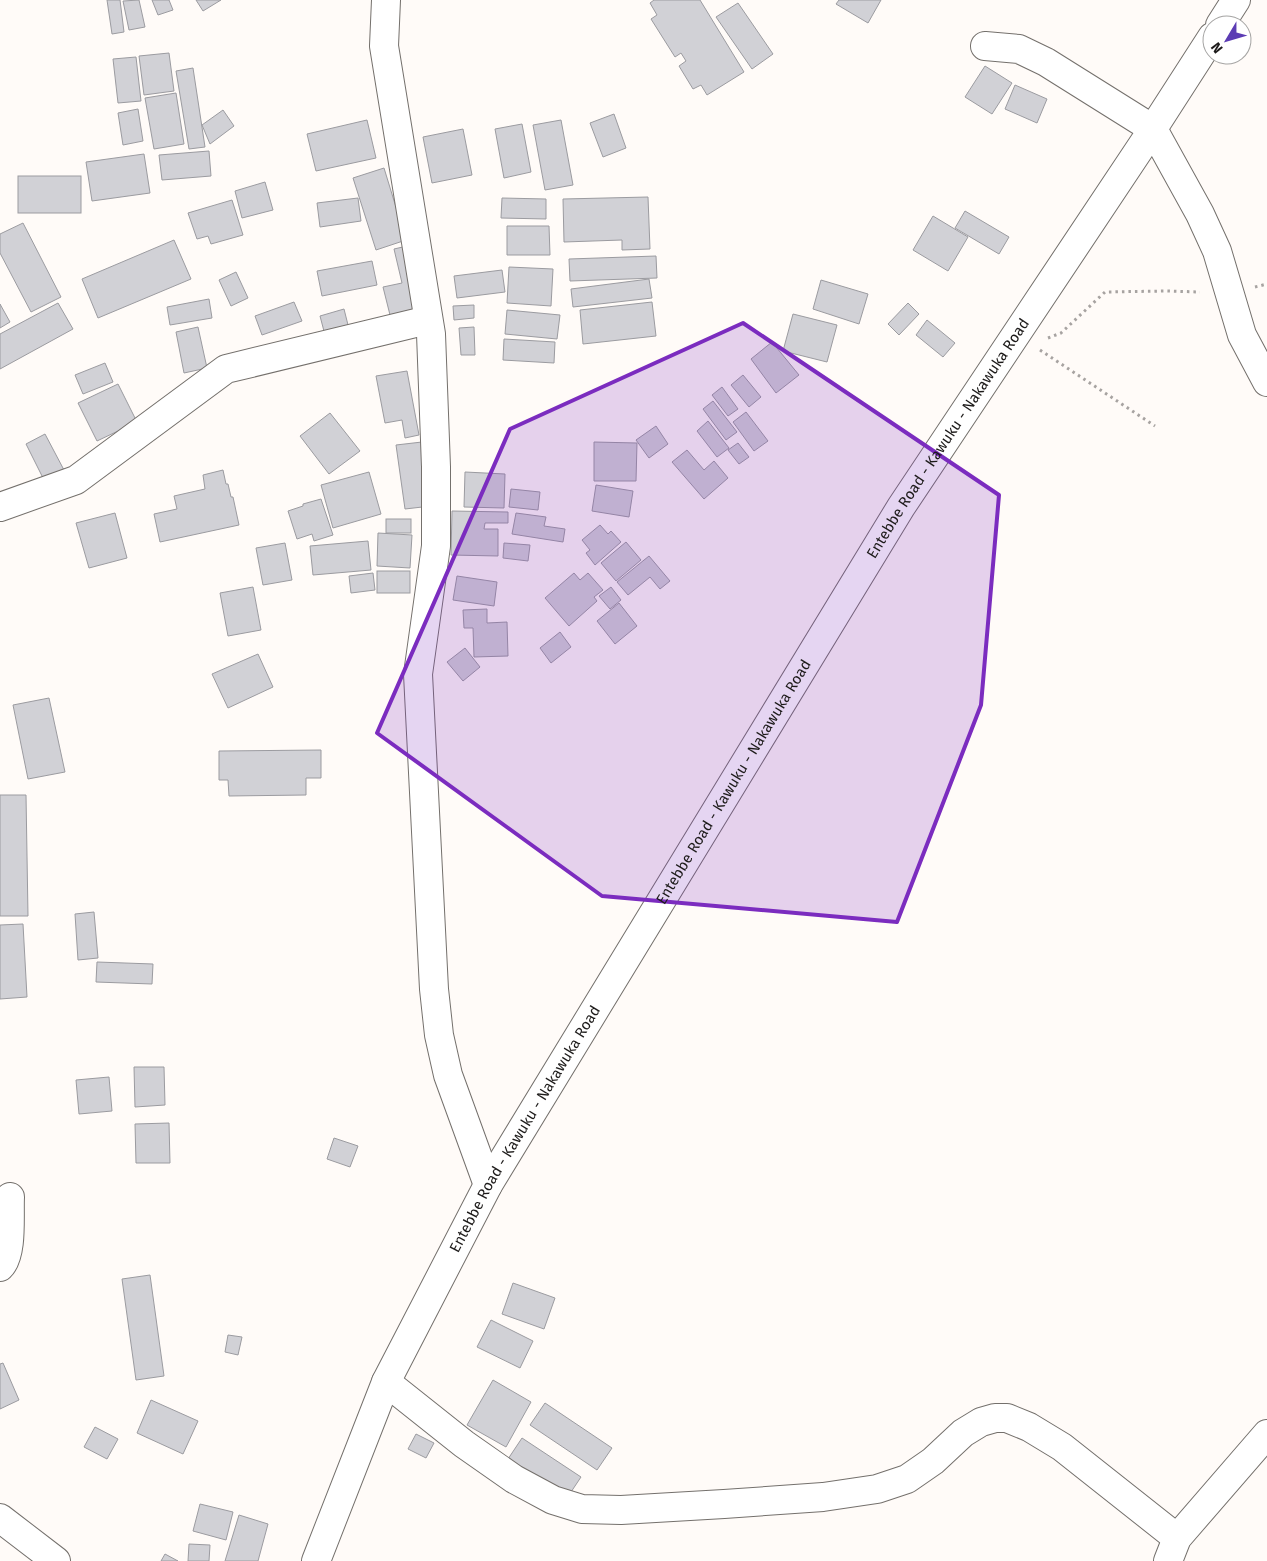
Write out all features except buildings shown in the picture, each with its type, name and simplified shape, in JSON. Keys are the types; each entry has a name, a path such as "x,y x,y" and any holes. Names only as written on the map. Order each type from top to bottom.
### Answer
{"street":[{"path":"386,0 384,46 431,334 436,546 418,674 434,990 439,1035 448,1075 488,1185"},
{"path":"1226,15 1236,0"},
{"path":"985,46 1019,48 1046,62 1153,129 1200,214 1217,251 1242,335 1267,382"},
{"name":"Entebbe Road - Kawuku - Nakawuka Road","path":"316,1561 386,1382 488,1185 900,507 1202,53"},
{"path":"0,507 76,480 226,369 428,320"},
{"path":"0,1267 8,1250 10,1197"},
{"path":"386,1382 464,1444 514,1479 553,1500 582,1509 621,1510 724,1504 823,1497 877,1489 907,1479 933,1461 963,1433 981,1422 995,1418 1007,1418 1029,1427 1062,1447 1172,1550 1267,1434"},
{"path":"0,1518 56,1561"}],"path":[{"path":"1016,334 1045,340 1061,333 1105,292 1229,292 1267,284"},
{"path":"1016,334 1154,426"}],"highlighted area":[{"path":"743,323 999,495 981,705 897,922 602,896 377,733 510,429"}]}
